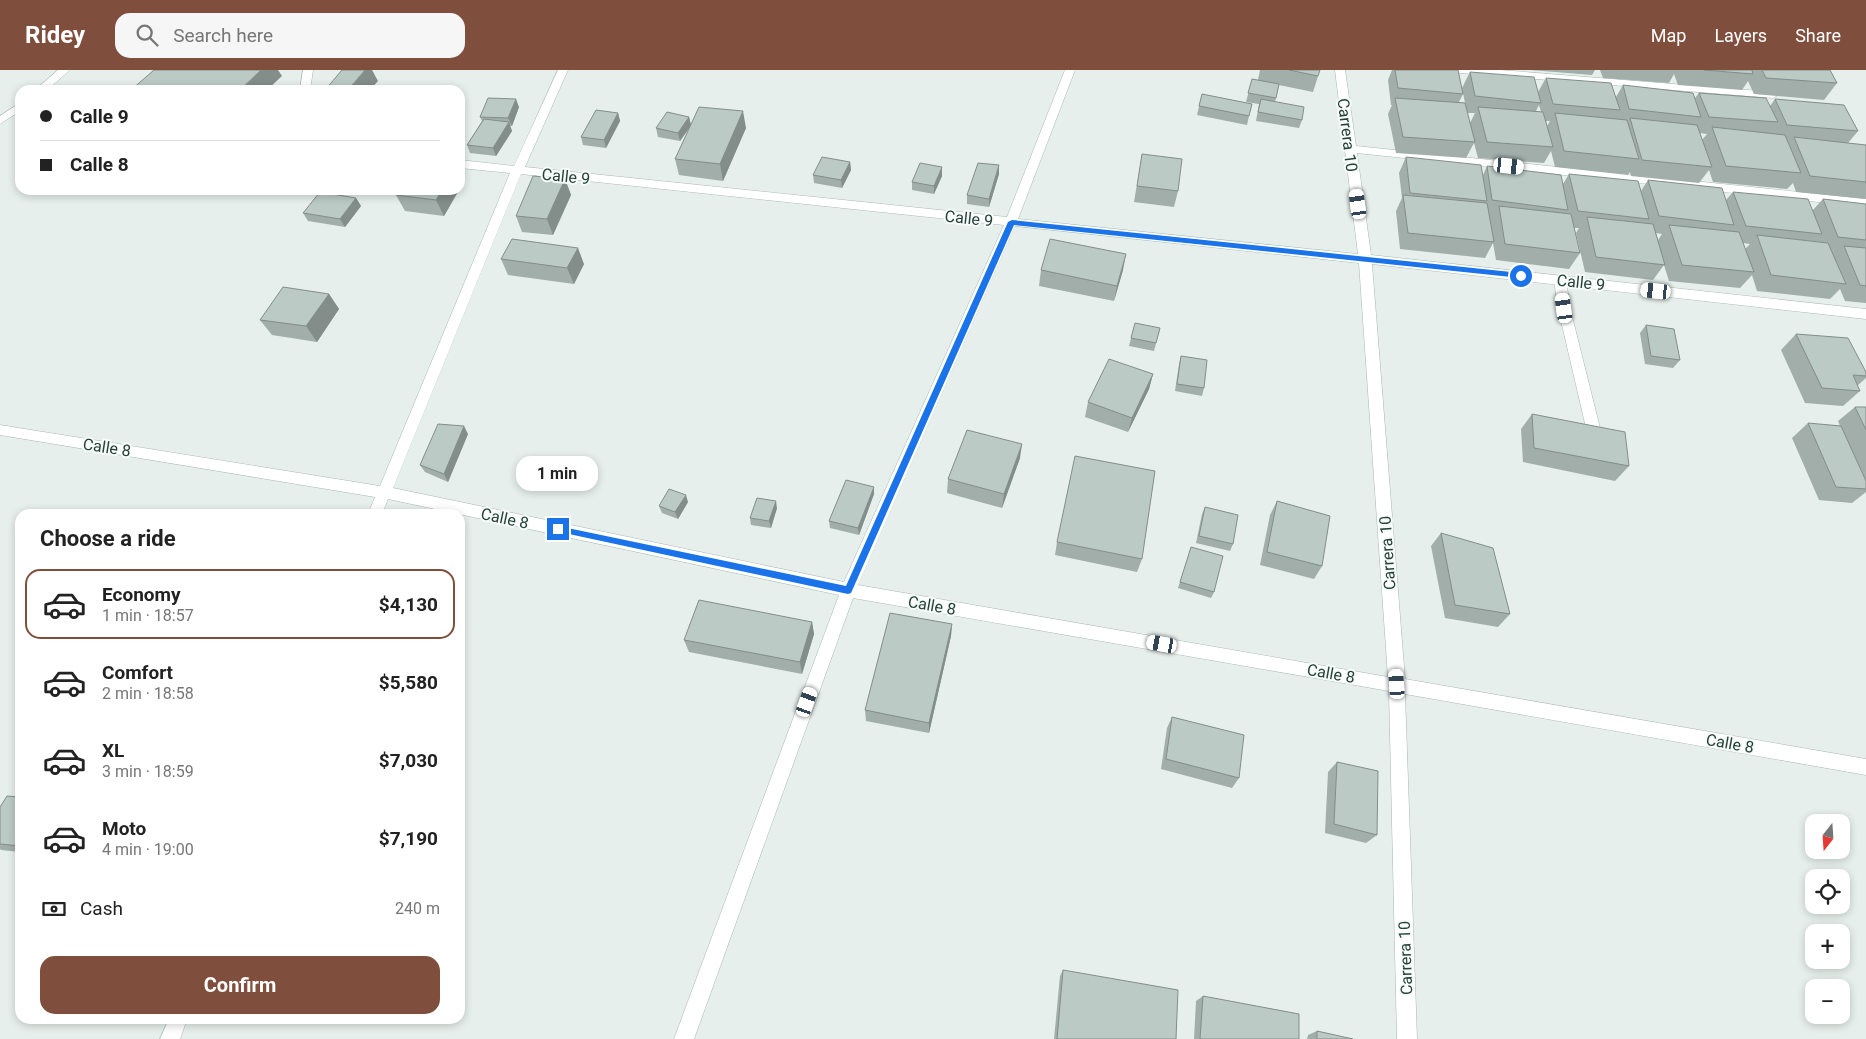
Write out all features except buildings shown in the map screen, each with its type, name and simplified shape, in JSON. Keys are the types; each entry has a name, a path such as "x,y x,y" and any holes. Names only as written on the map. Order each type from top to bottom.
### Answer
{"street":[{"path":"46,85 65,70"},
{"path":"306,85 308,70"},
{"path":"377,509 517,171 563,70"},
{"path":"684,1039 848,590 1012,222 1070,70"},
{"name":"Carrera 10","path":"1340,70 1366,258 1397,684 1407,1039"},
{"path":"1460,70 1780,96"},
{"path":"0,110 15,110"},
{"path":"0,121 15,111"},
{"path":"1350,149 1866,203"},
{"name":"Calle 9","path":"465,165 1366,258 1866,314"},
{"path":"1560,280 1564,308 1594,432"},
{"name":"Calle 8","path":"0,430 383,492 464,509"},
{"name":"Calle 8","path":"465,509 848,590 1866,767"},
{"path":"170,1039 176,1024"}],"route":[{"path":"558,529 848,590 1012,222 1366,258 1521,276"}]}
